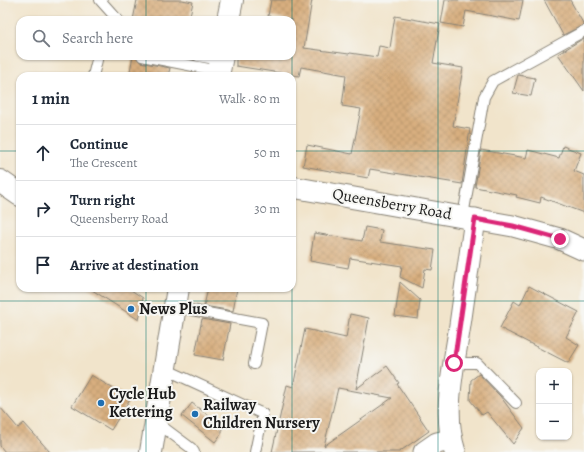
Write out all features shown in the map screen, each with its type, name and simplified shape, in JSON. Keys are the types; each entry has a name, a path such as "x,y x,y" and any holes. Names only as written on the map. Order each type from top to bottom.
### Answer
{"main road":[{"path":"229,16 232,0"},
{"path":"0,181 16,191"},
{"path":"150,452 176,297"}],"street":[{"name":"Queensberry Road","path":"296,188 469,217 513,226 560,239 584,250"},
{"path":"424,452 437,443 453,446 450,407 469,217"}],"lane":[{"path":"100,0 114,16"},
{"path":"469,217 484,96 493,81 584,31"},
{"path":"94,72 97,60"},
{"path":"173,60 220,66"},
{"path":"207,60 220,66"},
{"path":"176,297 262,323 254,364"},
{"path":"454,363 477,363 516,403"},
{"path":"165,369 263,414 255,452"},
{"path":"156,422 192,448 194,452"}],"building":[{"path":"137,0 182,0 193,2 190,16 134,16"},
{"path":"271,0 312,0 304,48 377,57 379,46 390,48 395,16 440,24 433,63 463,68 453,126 470,129 462,184 370,169 368,178 303,166 307,145 352,154 361,109 342,106 346,75 301,67 299,76 296,76 296,72 274,72 236,66 236,60 296,60 296,16 268,16"},
{"path":"445,0 523,0 519,21 466,11 463,27 441,23"},
{"path":"544,0 570,0 584,25 563,35"},
{"path":"584,38 584,91 558,54"},
{"path":"132,60 139,60 140,62 170,68 169,72 130,72"},
{"path":"518,75 535,78 531,96 513,93"},
{"path":"563,146 581,153 574,171 584,175 584,213 541,197 540,203 516,197 517,195 475,187 481,150 526,158 528,150 559,158"},
{"path":"365,227 382,230 380,242 435,250 432,270 425,269 422,288 400,277 402,266 350,258 348,268 310,261 314,233 362,241"},
{"path":"400,282 420,300 418,319 395,316"},
{"path":"529,286 579,312 566,337 579,345 568,363 500,328 514,301 520,305"},
{"name":"News Plus","path":"95,292 134,292 143,298 139,320"},
{"path":"207,292 236,292 233,311 204,306"},
{"path":"350,314 369,318 356,389 387,366 399,383 397,384 429,431 399,452 272,452 287,385 293,387 305,329 346,338","holes":["338,388 392,398 324,446"]},
{"path":"202,319 230,324 223,360 195,355"},
{"path":"479,374 500,396 524,428 513,444 487,412 482,415 470,400 471,380"},
{"name":"Cycle Hub Kettering","path":"91,375 130,399 111,430 72,406"},
{"path":"192,403 222,426 222,433 215,442 182,416"},
{"path":"0,407 18,428 24,423 50,452 5,452 0,446"}],"place":[{"name":"News Plus","path":"131,309"},
{"name":"Cycle Hub Kettering","path":"101,403"},
{"name":"Railway Children Nursery","path":"195,414"}],"route":[{"path":"454,363 475,219 513,226 560,239"}]}
